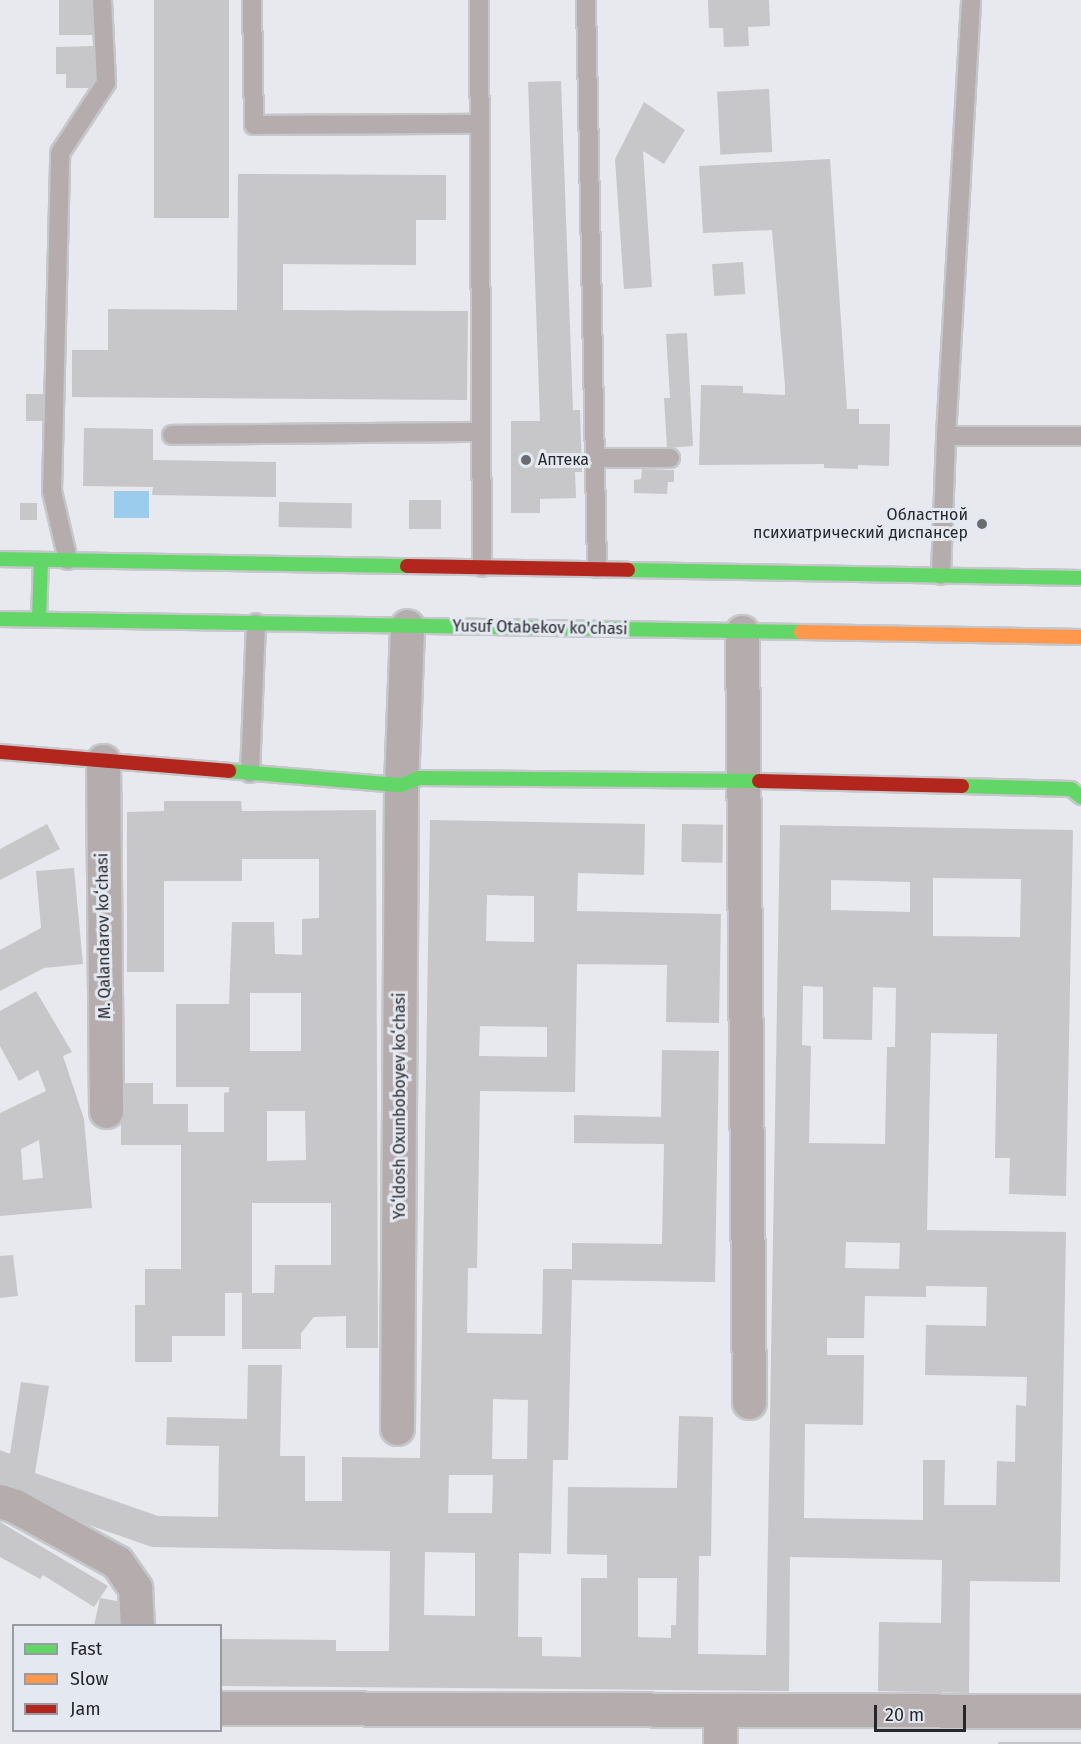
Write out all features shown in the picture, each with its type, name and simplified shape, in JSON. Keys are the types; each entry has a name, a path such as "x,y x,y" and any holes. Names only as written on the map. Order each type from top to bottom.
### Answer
{"main road":[{"path":"0,560 597,568 1081,578"},
{"path":"39,619 41,560"},
{"name":"Yusuf Otabekov ko'chasi","path":"0,619 1081,637"},
{"path":"0,752 401,784 419,778 746,781 1071,789 1081,797"}],"street":[{"name":"Yoʻldosh Oxunboboyev koʻchasi","path":"397,1428 401,784 407,626"},
{"path":"742,633 746,781 749,1402"},
{"name":"M. Qalandarov koʻchasi","path":"103,761 106,1111"},
{"path":"0,1501 15,1506 117,1562 135,1587 137,1624"},
{"path":"222,1708 1081,1711"},
{"path":"720,1711 720,1744"}],"lane":[{"path":"68,560 52,491 60,153 106,83 102,0"},
{"path":"252,0 254,124 480,124"},
{"path":"479,0 482,567"},
{"path":"586,0 597,568"},
{"path":"941,575 946,436 971,0"},
{"path":"172,435 481,432"},
{"path":"946,436 1081,436"},
{"path":"595,458 670,458"},
{"path":"250,773 256,623"}],"water":[{"path":"114,491 149,491 149,518 114,518"}],"building":[{"path":"59,0 92,0 92,35 59,35"},
{"path":"154,0 229,0 229,218 154,218"},
{"path":"708,0 769,0 770,26 748,27 749,46 724,47 723,28 709,28"},
{"path":"95,46 95,88 66,88 66,74 56,74 56,47"},
{"path":"561,81 573,410 580,410 582,472 575,472 576,498 540,499 540,513 511,513 511,421 540,421 528,82"},
{"path":"769,89 772,152 720,155 717,92"},
{"path":"644,102 685,130 664,164 643,151 652,287 624,289 615,159"},
{"path":"830,159 847,409 859,409 859,424 890,424 889,466 858,465 858,469 824,468 824,464 699,465 701,385 743,386 743,393 785,395 785,386 772,230 703,233 699,166"},
{"path":"238,174 446,175 446,220 416,220 416,265 283,264 283,310 468,311 467,400 72,397 72,350 108,350 108,309 237,310"},
{"path":"743,262 745,294 714,296 712,264"},
{"path":"687,333 693,446 667,448 664,398 670,398 666,334"},
{"path":"26,394 50,394 50,421 26,421"},
{"path":"84,428 153,429 153,460 276,462 276,497 152,495 153,487 83,486"},
{"path":"642,469 674,470 674,482 668,482 667,494 634,493 634,480 641,479"},
{"path":"409,500 441,500 441,529 409,529"},
{"path":"279,502 352,503 352,528 279,527"},
{"path":"20,503 37,503 37,520 20,520"},
{"path":"164,801 241,801 242,811 376,810 378,1348 346,1348 346,1316 314,1317 301,1333 301,1349 242,1349 242,1293 225,1293 225,1336 172,1336 172,1362 135,1362 135,1305 145,1305 145,1269 181,1269 181,1145 121,1145 121,1083 153,1083 153,1104 188,1104 188,1132 224,1132 224,1093 229,1092 229,1087 176,1087 176,1004 229,1004 232,922 274,922 275,954 302,955 302,919 319,918 319,859 242,859 242,881 164,881 164,972 127,972 127,812 164,811","holes":["250,993 301,993 301,1051 250,1051","267,1111 305,1111 306,1160 267,1161","252,1203 331,1203 331,1265 275,1265 274,1293 252,1293"]},
{"path":"430,820 645,824 644,875 578,873 577,911 721,914 719,1023 666,1022 667,965 577,964 575,1092 480,1091 477,1268 468,1268 467,1333 542,1334 543,1269 572,1269 572,1243 662,1244 664,1144 574,1143 574,1115 661,1117 662,1050 719,1051 715,1282 572,1280 568,1460 553,1460 551,1554 519,1553 518,1637 542,1637 542,1656 581,1657 581,1578 607,1578 607,1555 567,1554 568,1487 677,1488 679,1416 713,1417 711,1556 699,1556 698,1654 766,1655 780,825 1073,830 1066,1196 1009,1194 1010,1158 995,1158 997,1034 931,1033 927,1230 1066,1232 1060,1582 970,1581 969,1693 878,1691 879,1622 941,1623 942,1560 790,1557 789,1691 222,1686 222,1639 336,1640 336,1651 389,1651 390,1551 152,1547 0,1494 0,1450 10,1454 21,1382 49,1386 35,1473 158,1516 218,1517 219,1446 166,1445 167,1417 247,1419 248,1365 282,1365 280,1456 305,1456 305,1501 342,1501 342,1457 420,1458","holes":["933,878 1021,879 1020,937 933,936","831,880 910,882 910,912 831,910","487,895 534,896 534,942 486,941","803,986 823,987 823,1039 872,1040 873,987 896,988 895,1047 887,1047 885,1144 809,1143 811,1046 802,1045","480,1026 547,1027 547,1057 479,1056","846,1242 900,1243 899,1269 845,1268","926,1286 987,1287 986,1326 926,1325 925,1375 1027,1377 1026,1406 1016,1405 1015,1462 997,1461 996,1505 944,1505 945,1460 923,1460 923,1520 804,1518 805,1424 863,1425 864,1355 827,1355 827,1338 864,1338 865,1296 926,1297","493,1399 528,1400 527,1459 492,1459","449,1475 493,1475 492,1513 448,1513","425,1552 475,1553 475,1616 424,1615","638,1578 677,1578 676,1625 671,1625 671,1638 638,1637"]},
{"path":"47,824 60,849 0,880 0,849"},
{"path":"682,824 723,825 722,863 681,862"},
{"path":"74,868 83,964 44,968 0,991 0,950 41,928 36,871"},
{"path":"36,991 72,1052 63,1056 84,1119 92,1208 0,1216 0,1113 46,1091 38,1070 19,1081 0,1046 0,1011","holes":["39,1140 43,1178 23,1180 21,1149"]},
{"path":"13,1255 18,1296 0,1298 0,1256"},
{"path":"0,1522 108,1586 94,1607 43,1575 40,1579 0,1557"},
{"path":"100,1598 128,1603 124,1624 94,1624"},
{"path":"998,1742 1081,1742 1081,1744 998,1744"}],"traffic: fast":[{"path":"0,559 407,566"},
{"path":"39,619 41,560"},
{"path":"628,570 1081,578"},
{"path":"0,619 801,632"},
{"path":"229,771 401,785 419,778 759,781"},
{"path":"962,786 1071,789 1081,797"}],"traffic: slow":[{"path":"801,632 1081,637"}],"traffic: jam":[{"path":"407,566 628,570"},
{"path":"0,752 229,771"},
{"path":"759,781 962,786"}],"place":[{"name":"Аптека","path":"526,460"},
{"name":"Областной психиатрический диспансер","path":"982,524"}]}
